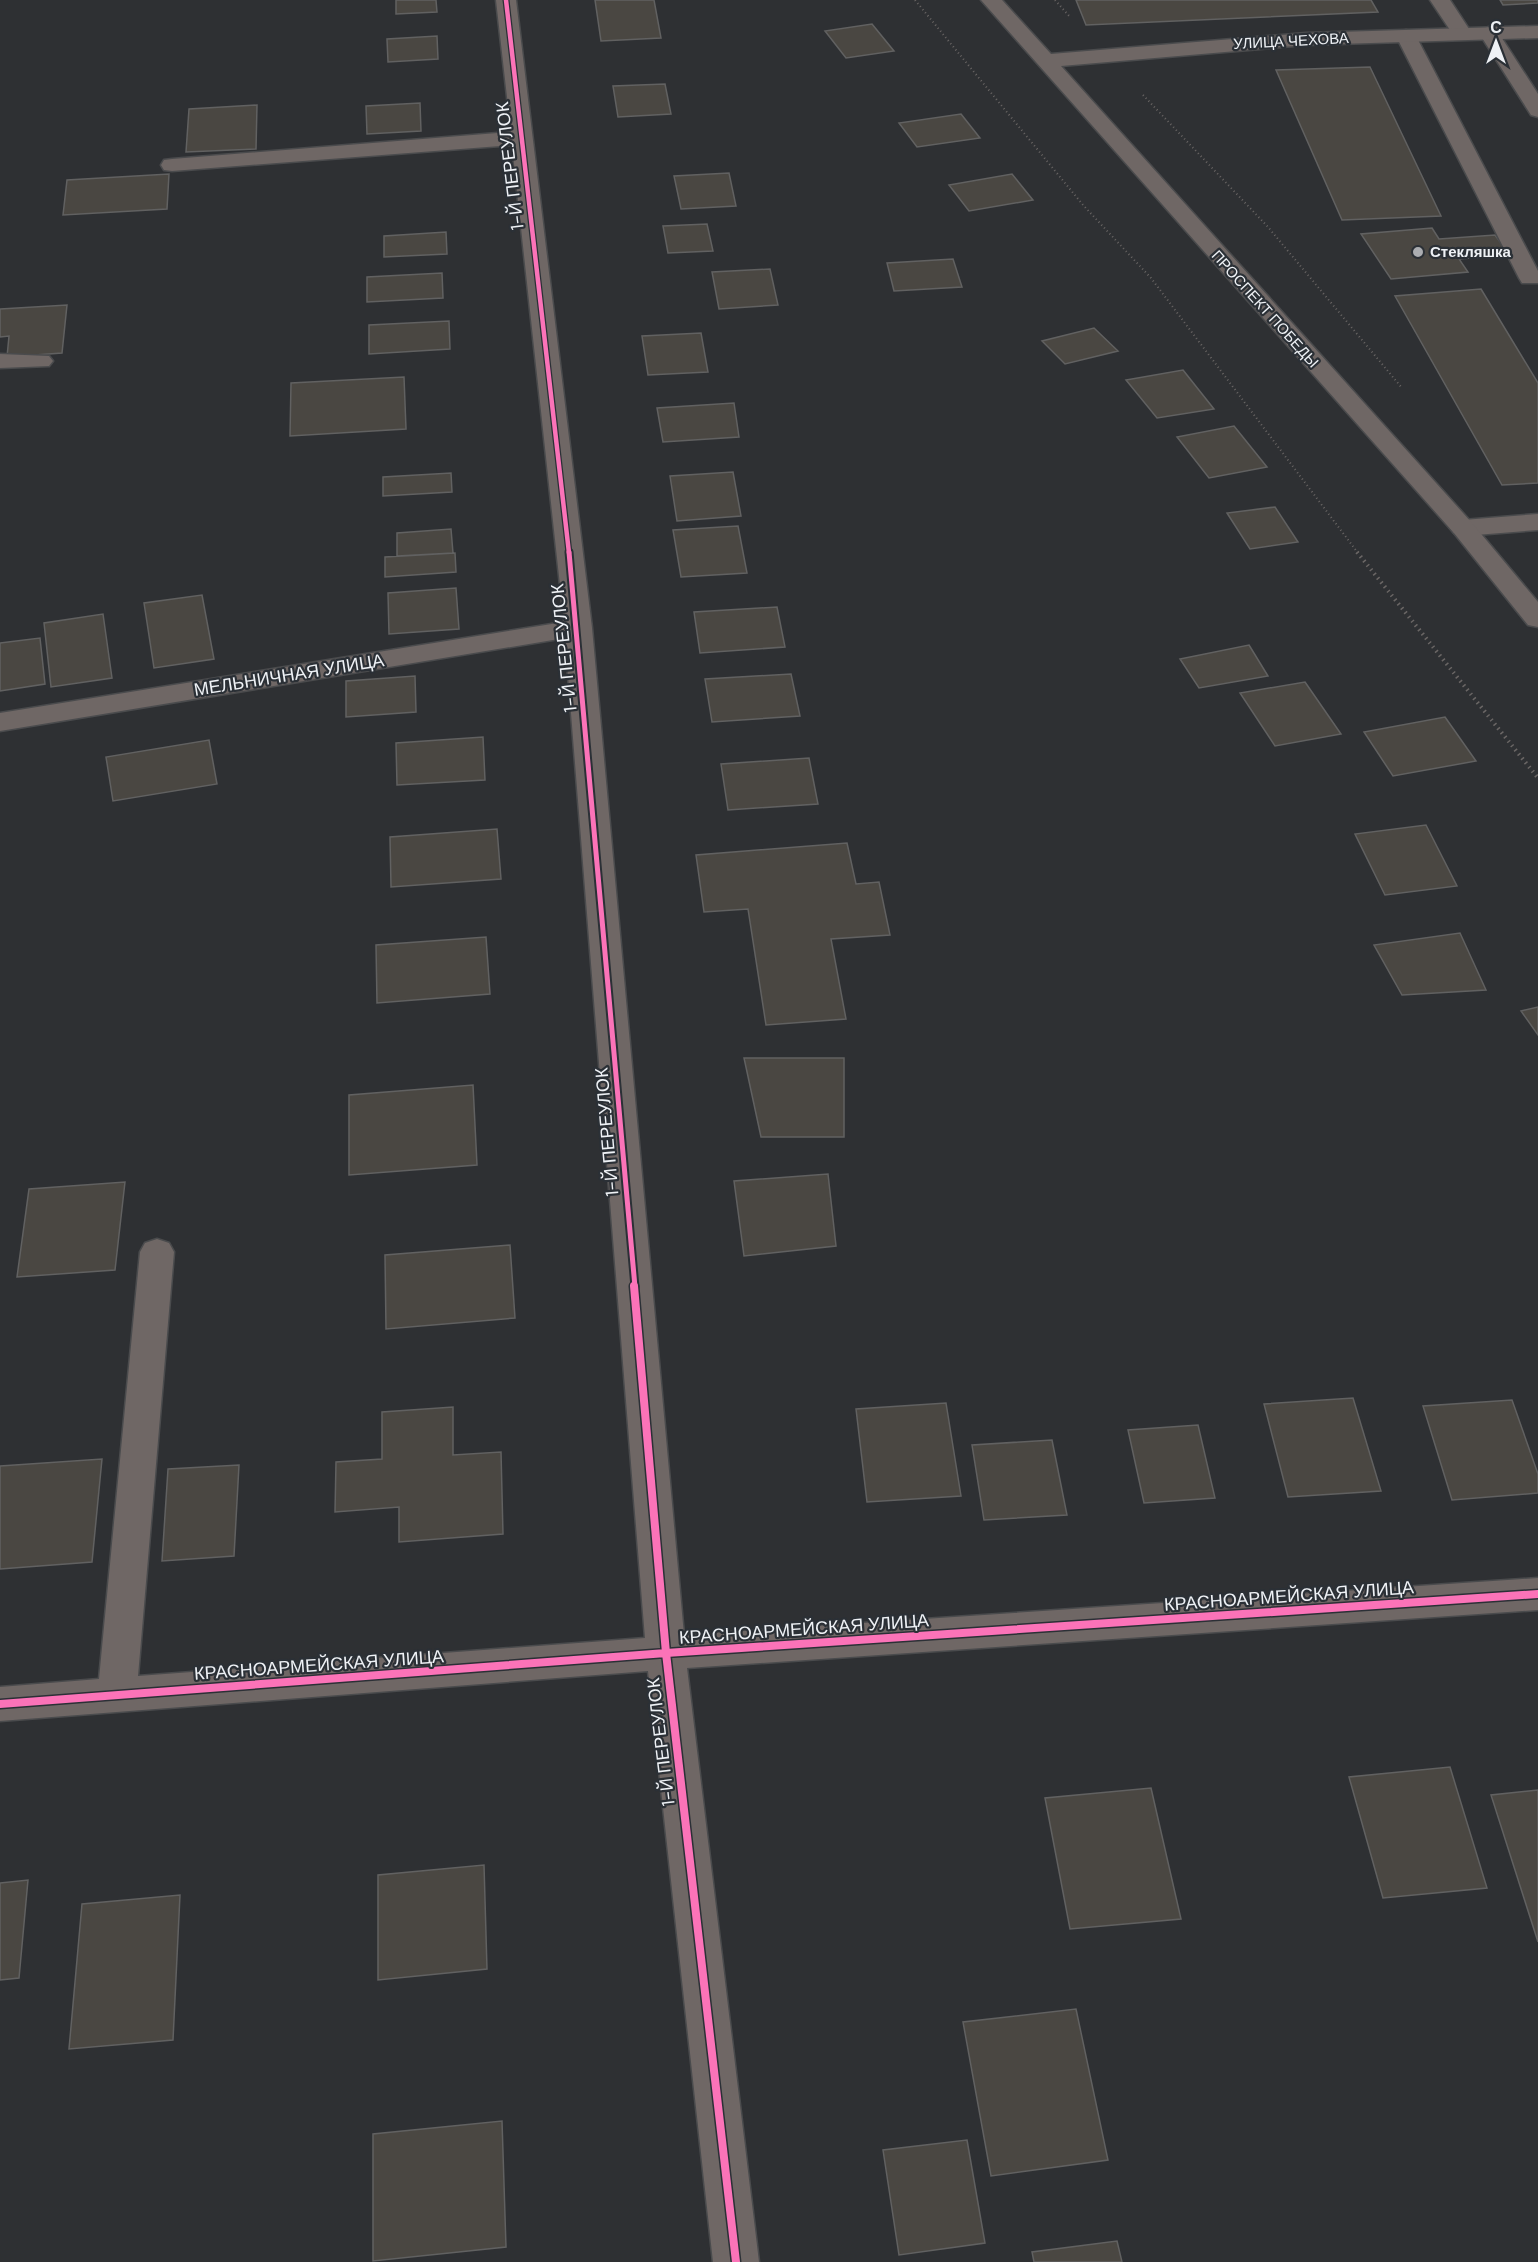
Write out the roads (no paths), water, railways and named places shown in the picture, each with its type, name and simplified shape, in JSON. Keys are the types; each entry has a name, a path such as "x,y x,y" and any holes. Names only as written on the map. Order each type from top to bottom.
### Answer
{"street":[{"name":"1-Й ПЕРЕУЛОК","path":"506,0 578,628 666,1653 736,2262"},
{"name":"ПРОСПЕКТ ПОБЕДЫ","path":"991,0 1044,62 1463,528 1538,619"},
{"path":"1440,0 1463,35"},
{"name":"УЛИЦА ЧЕХОВА","path":"1044,62 1211,45 1538,32"},
{"path":"1489,33 1538,111"},
{"path":"1406,36 1500,219 1535,280"},
{"name":"1-Й ПЕРЕУЛОК","path":"172,165 522,138"},
{"path":"1500,219 1538,240"},
{"path":"0,361 41,361"},
{"path":"1463,528 1538,522"},
{"name":"МЕЛЬНИЧНАЯ УЛИЦА","path":"0,722 578,628"},
{"path":"117,1695 157,1252"},
{"name":"КРАСНОАРМЕЙСКАЯ УЛИЦА","path":"0,1704 666,1653 1538,1594"}],"place":[{"name":"Стекляшка","path":"1418,252"}]}
